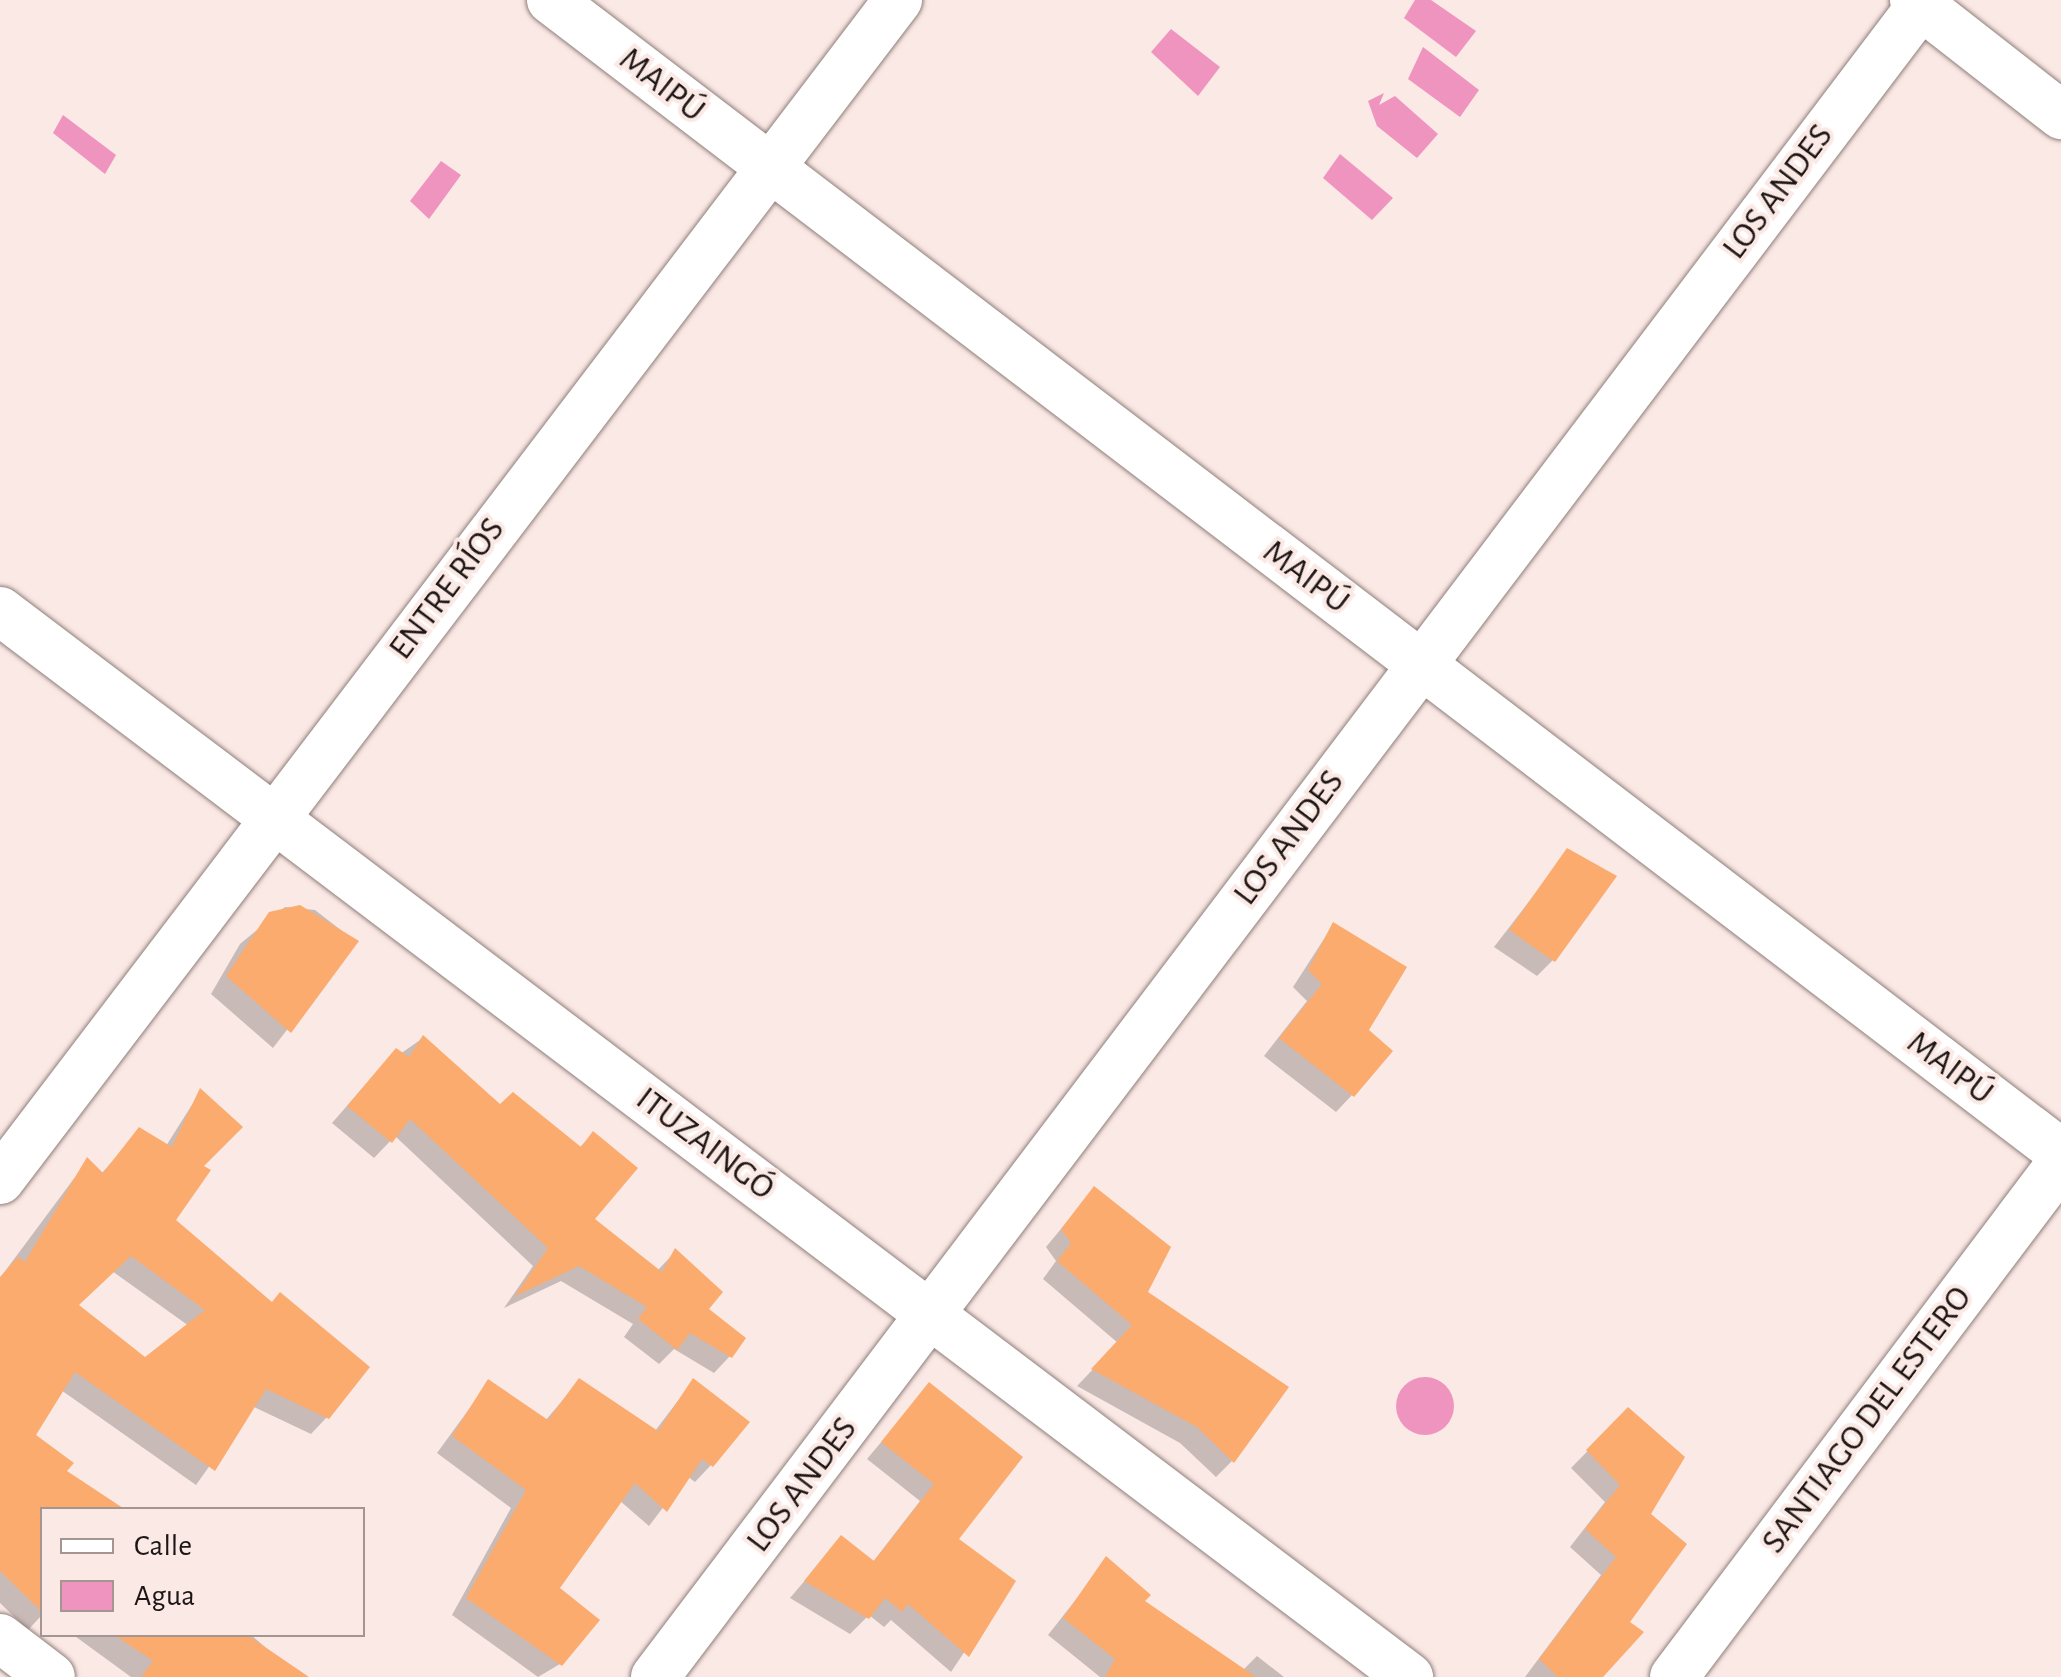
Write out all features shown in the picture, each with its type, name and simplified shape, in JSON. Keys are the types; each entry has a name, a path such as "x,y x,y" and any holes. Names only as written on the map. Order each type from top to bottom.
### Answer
{"street":[{"name":"MAIPÚ","path":"551,0 2061,1152"},
{"name":"ENTRE RÍOS","path":"0,1180 898,0"},
{"path":"1920,2 2061,115"},
{"name":"LOS ANDES","path":"655,1677 1920,2"},
{"name":"ITUZAINGÓ","path":"0,610 1409,1677"},
{"name":"SANTIAGO DEL ESTERO","path":"1674,1677 2061,1163"},
{"path":"0,1638 52,1677"}],"water":[{"path":"1415,0 1431,0 1476,31 1456,57 1404,18"},
{"path":"1171,29 1220,67 1198,96 1151,52"},
{"path":"1423,47 1479,90 1460,117 1408,79"},
{"path":"1384,93 1379,105 1395,96 1438,134 1417,158 1377,126 1368,101"},
{"path":"63,115 116,155 105,174 53,133"},
{"path":"1340,154 1393,198 1372,220 1323,178"},
{"path":"441,161 461,175 429,219 410,201"},
{"path":"1425,1377 1446,1385 1454,1406 1446,1427 1425,1435 1404,1427 1396,1406 1404,1385"}],"building":[{"path":"1567,848 1617,876 1555,962 1509,930"},
{"path":"300,905 359,941 291,1033 226,976 269,912"},
{"path":"1333,922 1407,967 1369,1030 1393,1051 1354,1097 1279,1038 1322,984 1308,970"},
{"path":"423,1035 500,1104 513,1092 581,1147 593,1131 638,1168 595,1219 662,1272 675,1248 723,1292 709,1309 746,1338 732,1358 690,1333 677,1350 638,1319 647,1307 579,1266 515,1296 548,1248 410,1119 392,1143 347,1106 396,1048 409,1057"},
{"path":"200,1088 243,1127 204,1166 211,1170 176,1220 272,1302 280,1292 370,1367 329,1419 266,1389 215,1471 75,1372 36,1435 74,1463 67,1471 121,1507 40,1507 40,1610 0,1571 0,1277 18,1257 25,1262 87,1157 103,1173 139,1127 172,1147","holes":["131,1256 205,1310 145,1357 79,1305"]},
{"path":"1094,1186 1171,1247 1148,1292 1289,1387 1234,1463 1197,1427 1091,1369 1132,1325 1057,1261 1071,1243 1061,1229"},
{"path":"579,1378 658,1431 693,1378 750,1422 713,1467 702,1459 667,1512 635,1483 560,1588 600,1620 562,1666 466,1598 526,1490 452,1436 488,1379 548,1420"},
{"path":"929,1382 1023,1457 959,1539 1016,1581 969,1657 908,1604 902,1612 885,1598 869,1619 804,1581 841,1535 874,1561 934,1484 881,1442"},
{"path":"1628,1407 1685,1457 1651,1514 1687,1544 1630,1622 1644,1632 1603,1677 1558,1677 1539,1659 1616,1557 1585,1529 1620,1485 1586,1450"},
{"path":"1106,1556 1151,1595 1145,1601 1256,1677 1105,1677 1115,1659 1063,1618"},
{"path":"117,1637 250,1637 309,1677 141,1677 153,1661"}]}
